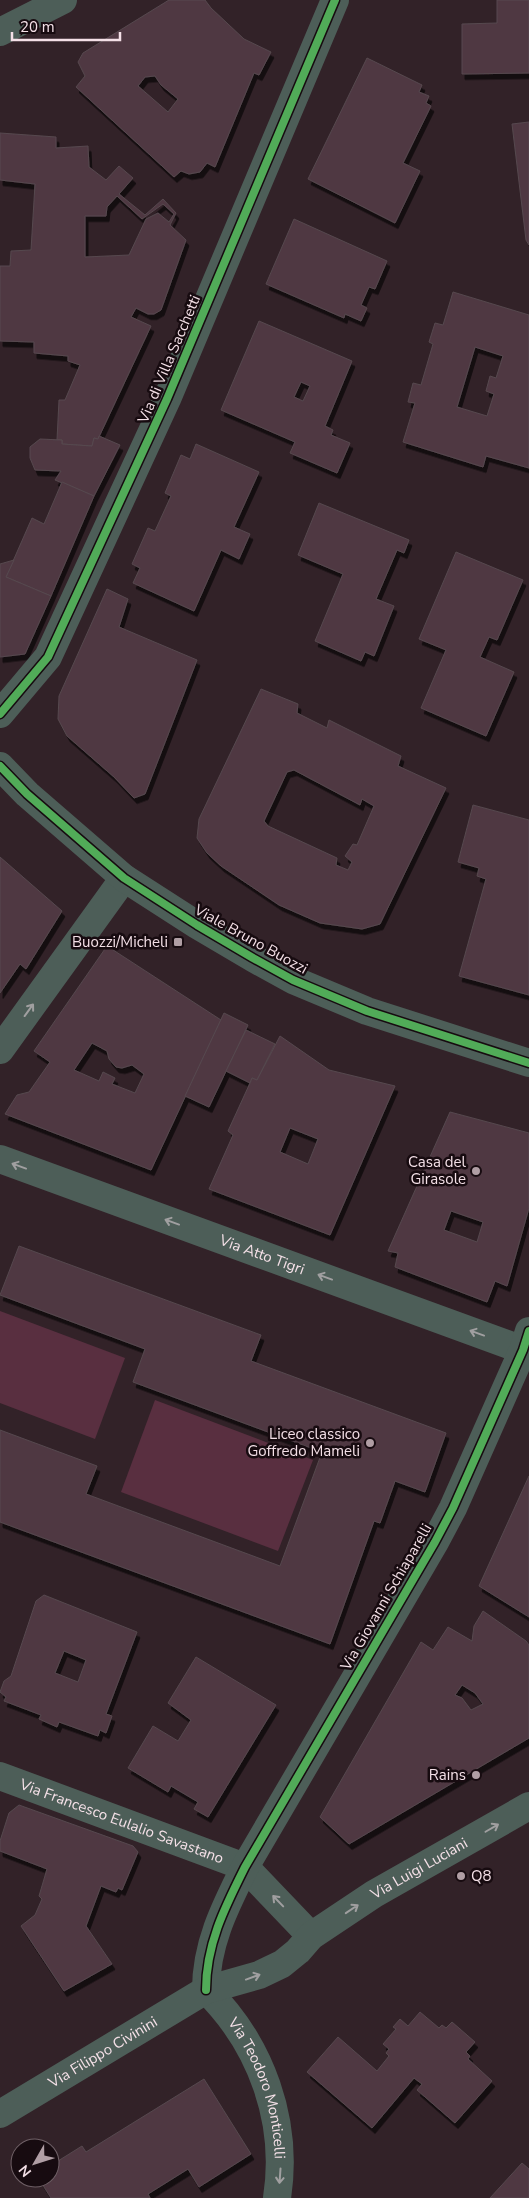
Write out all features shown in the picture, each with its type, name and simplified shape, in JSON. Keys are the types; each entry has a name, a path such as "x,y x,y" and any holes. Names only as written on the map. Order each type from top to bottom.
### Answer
{"street":[{"path":"0,32 63,0"},
{"name":"Via di Villa Sacchetti","path":"0,714 48,657 167,399 335,0"},
{"name":"Viale Bruno Buozzi","path":"0,766 27,794 124,878 197,925 293,980 367,1012 529,1063"},
{"path":"0,1050 124,878"},
{"name":"Via Atto Tigri","path":"0,1159 526,1340"},
{"name":"Via Giovanni Schiaparelli","path":"206,1990 206,1972 212,1938 244,1866 435,1542 453,1508 526,1340"},
{"name":"Via Francesco Eulalio Savastano","path":"0,1776 244,1866"},
{"name":"Via Luigi Luciani","path":"206,1990 259,1975 282,1964 298,1951 311,1936 374,1894 529,1806"},
{"path":"244,1866 311,1936"},
{"name":"Via Filippo Civinini","path":"0,2114 206,1990"},
{"name":"Via Teodoro Monticelli","path":"206,1990 219,2002 241,2033 258,2062 268,2088 280,2144 280,2175 277,2198"}],"shaded area":[{"path":"0,1311 125,1358 95,1439 0,1403"},
{"path":"155,1400 313,1460 278,1551 121,1492"}],"building":[{"path":"169,0 205,0 244,39 271,52 259,75 254,73 215,167 207,163 200,172 189,174 181,171 174,177 76,87 85,76 78,62 83,53","holes":["155,76 161,85 178,99 168,112 138,86 145,77"]},
{"path":"497,0 529,0 529,73 462,74 462,24 497,23"},
{"path":"367,58 422,85 419,92 429,96 426,103 431,106 403,163 420,171 395,223 308,179"},
{"path":"529,122 529,245 526,240 512,124"},
{"path":"0,133 56,137 56,148 88,146 89,167 106,180 119,166 133,178 119,194 145,215 163,199 176,213 170,225 186,240 161,310 154,314 148,314 136,308 131,317 151,326 98,439 94,438 92,446 62,444 62,440 57,440 59,400 65,400 80,365 68,361 68,356 34,353 34,342 0,341 0,266 10,266 11,251 31,250 35,184 0,180","holes":["117,196 142,219 163,204 174,214 169,222 158,213 146,219 129,255 85,257 85,216 106,216 107,207"]},
{"path":"294,219 387,261 375,289 369,287 361,305 367,308 361,321 345,314 344,318 266,284"},
{"path":"453,292 529,315 529,468 486,456 483,467 403,442 415,403 408,402 413,383 421,385 433,344 429,342 435,323 443,325","holes":["475,347 503,356 496,378 490,376 486,391 494,394 487,416 457,407"]},
{"path":"259,321 352,361 325,426 333,430 331,435 350,443 337,473 290,453 295,442 221,410","holes":["301,382 310,386 303,401 294,397"]},
{"path":"99,436 120,445 94,496 55,480 61,471 35,470 30,458 30,447 40,439 62,440 62,444 92,446 94,438 98,439"},
{"path":"196,444 259,472 234,527 250,534 239,559 221,550 194,611 133,583 140,568 132,564 148,528 155,531 171,496 165,493 181,455 190,459"},
{"path":"62,482 94,496 51,596 6,577 32,518 44,524"},
{"path":"319,503 409,540 404,553 397,550 376,599 394,606 374,656 365,652 361,661 315,641 343,574 298,555"},
{"path":"456,552 523,580 497,640 489,637 480,657 514,672 486,736 421,708 446,650 419,639"},
{"path":"14,560 6,577 51,596 25,654 0,657 0,564"},
{"path":"107,589 128,599 119,627 197,660 145,794 134,798 114,777 67,736 58,719 59,696"},
{"path":"261,689 298,704 297,713 327,728 329,720 401,756 398,766 446,788 380,924 362,929 320,923 279,905 221,866 207,853 197,838 199,819","holes":["294,770 360,805 362,799 374,806 357,845 353,844 345,856 352,862 348,870 336,865 337,858 268,826 264,821 287,772"]},
{"path":"473,805 529,820 529,995 459,976 486,879 477,876 479,868 458,862"},
{"path":"0,857 62,911 26,969 20,964 0,993"},
{"path":"107,946 221,1020 151,1170 5,1114 17,1095 29,1092 50,1062 34,1051","holes":["92,1043 107,1051 109,1059 116,1067 122,1068 132,1065 144,1074 135,1093 112,1084 115,1078 103,1072 99,1081 74,1070"]},
{"path":"224,1013 248,1025 209,1107 185,1096"},
{"path":"246,1030 275,1044 257,1080 252,1078 250,1083 226,1071"},
{"path":"280,1036 329,1070 395,1086 330,1235 209,1189 233,1135 228,1131 252,1078 257,1080","holes":["290,1128 318,1139 308,1164 280,1152"]},
{"name":"Casa del Girasole","path":"450,1112 529,1133 529,1208 507,1286 495,1281 487,1302 395,1267 398,1253 388,1251","holes":["451,1211 483,1222 477,1242 444,1230"]},
{"name":"Liceo classico Goffredo Mameli","path":"19,1246 261,1335 251,1361 446,1433 425,1492 395,1481 380,1523 374,1521 330,1644 0,1522 0,1430 97,1466 86,1494 280,1566 322,1452 133,1382 145,1349 0,1295"},
{"path":"529,1476 529,1617 479,1586"},
{"path":"44,1595 137,1632 106,1714 112,1716 106,1733 100,1730 98,1736 59,1722 57,1727 39,1719 41,1715 4,1701 6,1697 0,1692 4,1681 11,1676 36,1601","holes":["64,1651 86,1660 78,1682 55,1673"]},
{"path":"483,1611 529,1645 529,1738 349,1844 320,1817 421,1642 433,1650 448,1627 472,1641 474,1626","holes":["462,1685 475,1693 483,1704 471,1710 462,1698 455,1695"]},
{"path":"196,1657 276,1705 208,1817 194,1809 198,1802 171,1786 168,1792 128,1768 153,1726 178,1741 191,1720 168,1703"},
{"path":"19,1805 133,1846 138,1852 122,1890 118,1888 116,1892 101,1886 86,1926 112,1964 64,1991 21,1926 35,1915 42,1899 39,1896 47,1869 0,1851 0,1841 9,1813"},
{"path":"420,2012 439,2028 442,2025 446,2028 452,2022 475,2042 466,2052 470,2056 468,2059 492,2081 455,2123 417,2090 422,2084 414,2078 372,2128 307,2072 338,2037 377,2071 389,2056 386,2053 389,2049 383,2044 396,2029 393,2027 400,2019 408,2026"},
{"path":"204,2079 251,2154 199,2187 188,2169 148,2194 150,2198 51,2198 45,2188 60,2188 60,2160 82,2146 86,2152"},
{"path":"522,2163 529,2169 529,2198 490,2198"}],"cycle path":[{"path":"0,714 48,657 167,399 335,0"},
{"path":"0,766 27,794 124,878 253,958 293,980 367,1011 529,1063"},
{"path":"206,1990 209,1957 213,1941 224,1911 245,1867 435,1542 453,1508 523,1350 529,1331"}],"place":[{"name":"Buozzi/Micheli","path":"178,942"},
{"name":"Casa del Girasole","path":"476,1171"},
{"name":"Liceo classico Goffredo Mameli","path":"370,1443"},
{"name":"Rains","path":"476,1775"},
{"name":"Q8","path":"461,1876"}]}
